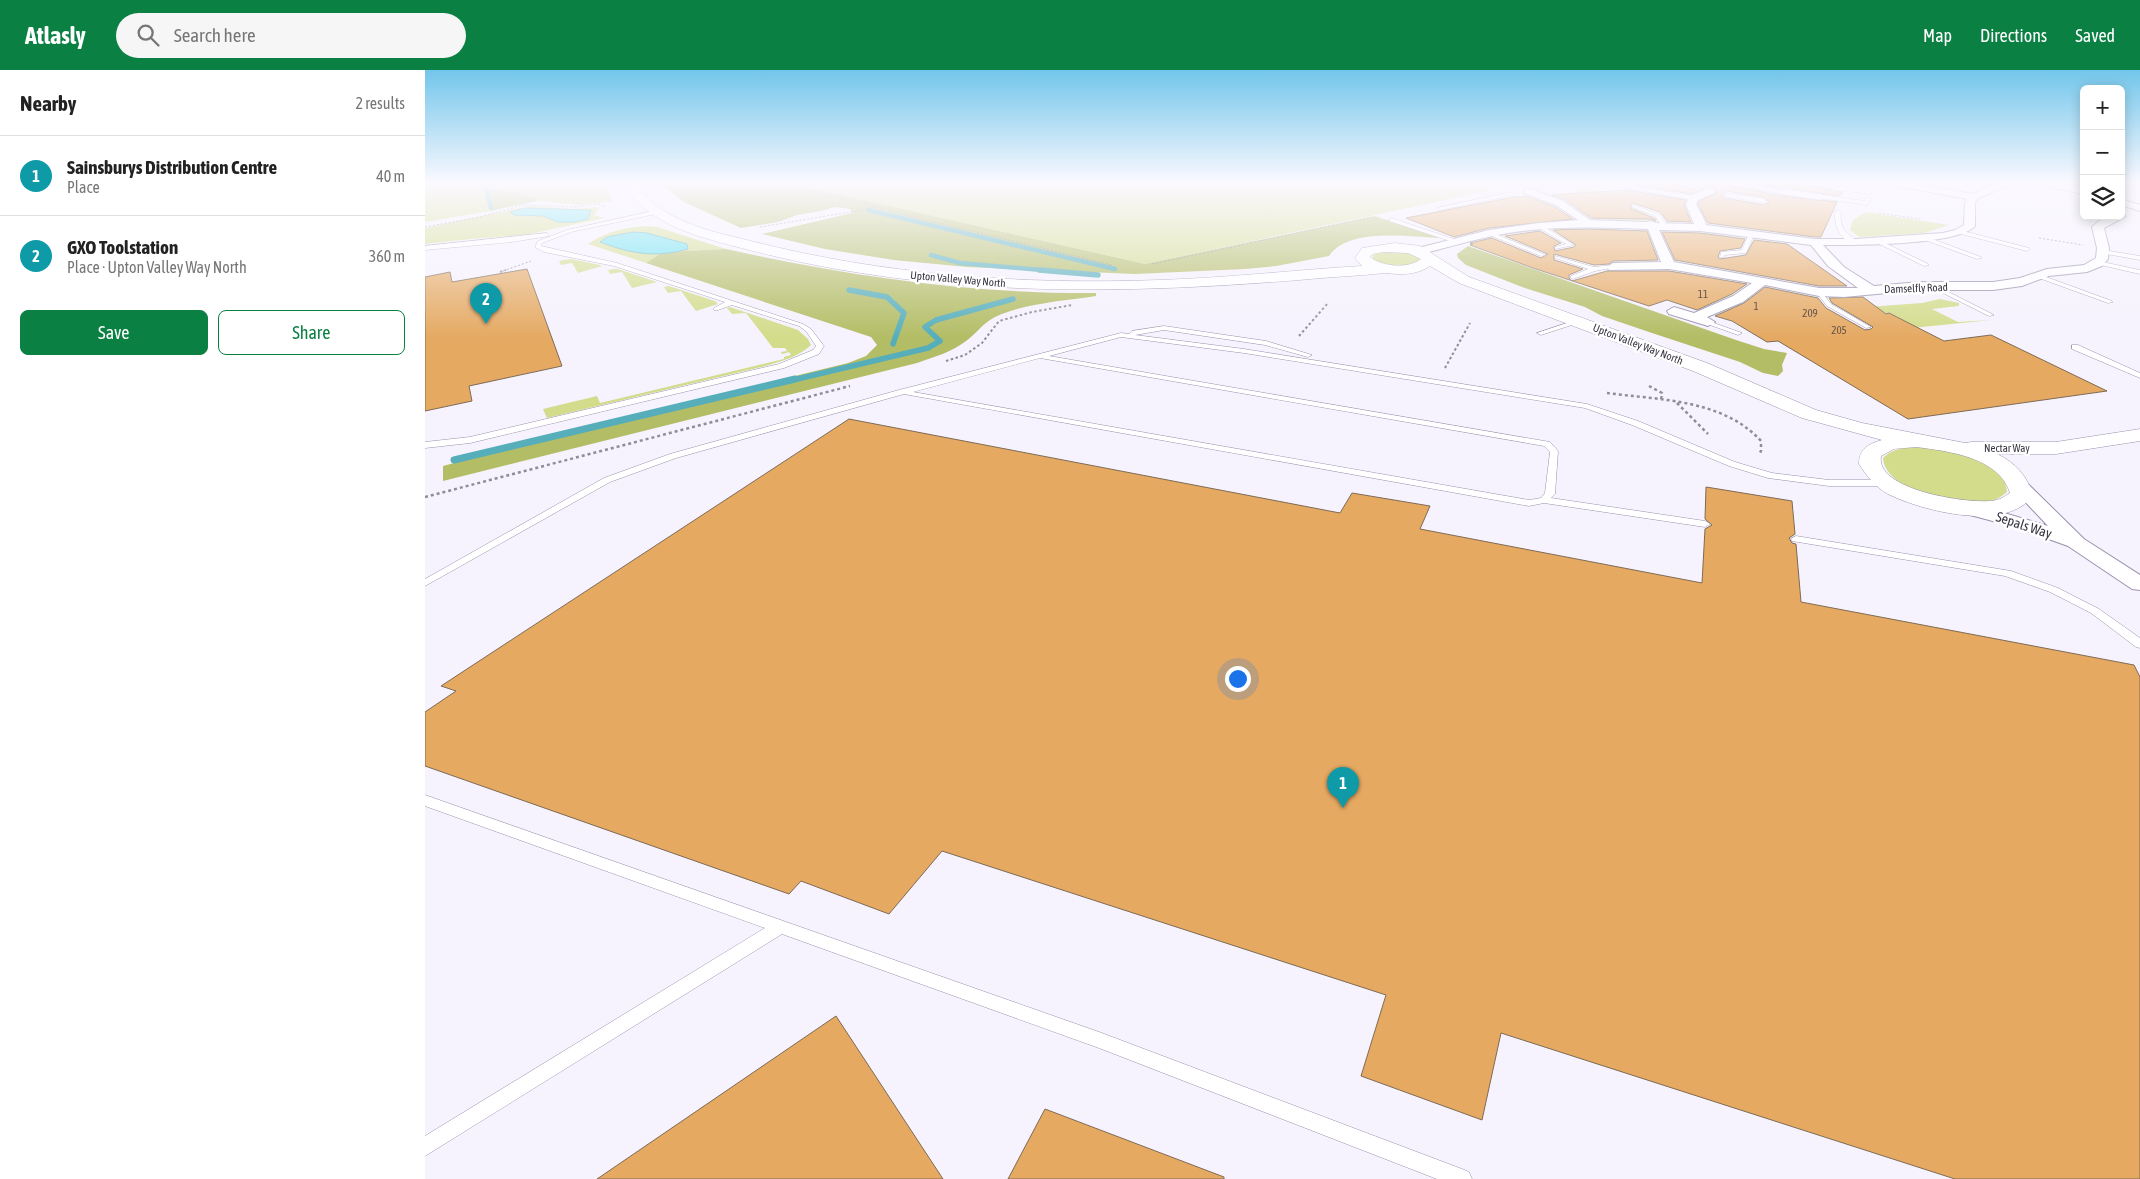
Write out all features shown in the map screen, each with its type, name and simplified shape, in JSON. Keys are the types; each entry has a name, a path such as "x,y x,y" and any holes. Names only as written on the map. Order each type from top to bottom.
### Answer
{"street":[{"name":"Upton Valley Way North","path":"711,235 810,260 906,275 986,282 1073,286 1160,284 1385,269"},
{"path":"1363,254 1361,258 1364,262 1385,269 1401,270 1424,265 1423,255 1455,241 1482,235"},
{"path":"1656,235 1669,265"},
{"path":"1751,235 1815,242 1855,242 1924,238 1943,235"},
{"path":"2100,235 2101,258"},
{"path":"1815,242 1820,251 1839,271 1871,290"},
{"name":"Upton Valley Way North","path":"1308,273 1343,263 1367,251 1384,248 1404,248 1423,255 1442,269 1464,280 1579,321 1700,368 1809,414 1858,428 1916,441"},
{"name":"Damselfly Road","path":"1613,267 1669,265 1729,274 1761,282 1819,292 1844,293 1933,286 1993,286 2022,282 2038,276 2087,268 2101,258"},
{"name":"Upton Valley Way North","path":"1401,270 1464,280"},
{"path":"1694,318 1738,299 1761,282"},
{"path":"1674,311 1711,324"},
{"name":"Upton Valley Way North","path":"1809,414 1871,457"},
{"name":"Nectar Way","path":"1958,448 2056,448 2140,435"},
{"path":"1887,483 1873,470 1869,462 1871,453 1880,446 1895,442 1916,441 1958,448 1991,460 2017,481"},
{"name":"Nectar Way","path":"1887,483 1923,500 1970,509 2005,507 2017,502 2022,495 2017,481 2024,463 2056,448"},
{"name":"Sepals Way","path":"2017,481 2077,543 2140,584"},
{"name":"Sepals Way","path":"1970,509 2022,523 2077,543"}],"lane":[{"path":"425,249 450,244 512,240 545,235"},
{"path":"425,445 470,440 781,366 806,358 816,352 820,346 809,330 801,325 615,264 567,255 538,247 540,242 559,235"},
{"path":"1436,235 1455,241"},
{"path":"1493,235 1543,255"},
{"path":"1553,235 1571,246 1557,248"},
{"path":"1722,256 1723,253 1743,252 1751,235"},
{"path":"1844,235 1855,242"},
{"path":"1970,235 2027,249"},
{"path":"1924,238 1979,258"},
{"path":"1877,241 1927,265"},
{"path":"552,260 567,255"},
{"name":"Damselfly Road","path":"1557,257 1594,269 1613,267"},
{"path":"2101,258 2140,258"},
{"path":"2101,258 2140,272"},
{"path":"597,271 615,264"},
{"path":"1573,276 1594,269"},
{"path":"2038,276 2110,302"},
{"path":"654,287 668,281"},
{"path":"1933,286 1991,315"},
{"path":"1819,292 1829,305 1868,327"},
{"path":"716,309 732,302"},
{"path":"1541,333 1579,321"},
{"path":"1711,324 1738,333"},
{"path":"425,583 607,480 673,456 903,392 1121,335 1164,328 1266,343 1310,356 1415,370 1429,380"},
{"path":"1121,335 1244,351 1587,406 1635,423 1732,464 1771,476 1829,483 1887,483"},
{"path":"2075,347 2140,376"},
{"path":"1038,356 1547,444 1554,451 1550,494 1544,500"},
{"path":"903,392 1529,503 1544,500 1705,524"},
{"path":"1796,539 2007,573 2054,590 2095,611 2140,644"},
{"path":"425,800 778,928 1099,1040 1462,1179"},
{"path":"425,1147 778,928"}],"path":[{"path":"990,235 1119,267"},
{"path":"1148,265 1289,235"},
{"path":"946,361 965,355 982,342 999,321 1032,312 1075,305"},
{"path":"1443,370 1470,323"},
{"path":"425,497 852,386"},
{"path":"1649,386 1663,393 1661,401"}],"green space":[{"path":"425,235 526,235 471,239 425,244"},
{"path":"681,235 726,249 663,252 646,263 588,244 603,236"},
{"path":"765,235 1016,235 1145,264 1285,235 1430,235 1440,238 1365,237 1338,247 1329,256 1276,266 1135,274 967,267 894,260 825,249"},
{"path":"1016,235 1282,235 1145,264"},
{"path":"1856,235 1896,235 1859,237"},
{"path":"1468,246 1736,340 1764,349 1787,353 1782,365 1783,371 1778,376 1763,373 1740,362 1602,316 1585,307 1522,287 1466,265 1458,258 1457,254"},
{"path":"726,249 772,259 910,282 1049,293 1096,293 1096,296 1045,303 1007,312 991,319 961,345 943,354 917,363 443,481 443,466 663,408 848,363 866,356 877,345 871,337 646,263 663,252"},
{"path":"1383,251 1405,251 1420,258 1420,260 1408,265 1396,266 1373,260 1373,255"},
{"path":"571,259 602,266 578,273 572,263 561,265 559,261"},
{"path":"614,269 657,282 632,288 622,272 610,274 608,270"},
{"path":"669,286 715,301 718,304 696,311 681,291 668,293 664,287"},
{"path":"1940,299 1959,303 1959,306 1932,309 1958,322 1991,320 1902,329 1889,313 1874,315 1867,307 1922,303"},
{"path":"730,307 798,330 808,339 811,345 794,356 768,365 547,418 543,409 597,396 600,403 784,359 784,357 791,355 789,352 782,354 781,352 787,351 785,348 773,348 746,313 732,314 727,308"},
{"path":"1917,447 1957,453 1985,463 2004,480 2007,492 1993,501 1975,503 1943,499 1910,488 1896,480 1887,470 1883,458 1894,450"}],"water":[{"path":"619,235 653,235 687,244 688,249 654,254 633,252 600,242 607,237"}],"building":[{"path":"1448,235 1463,235 1454,237"},
{"path":"1547,235 1561,243 1554,246 1555,251 1576,245 1560,235 1648,235 1658,260 1613,261 1609,264 1594,265 1554,254 1554,260 1583,269 1569,275 1572,281 1470,245 1473,244 1470,243 1492,238 1541,258 1548,254 1505,236"},
{"path":"1663,235 1713,235 1745,239 1741,248 1720,251 1718,257 1720,259 1746,255 1754,240 1787,244 1847,286 1819,286 1675,260"},
{"path":"1798,235 1822,235 1821,237"},
{"path":"527,269 562,366 469,386 472,401 425,411 425,277 450,272 452,282"},
{"path":"1607,271 1669,271 1747,284 1732,294 1697,310 1667,300 1649,306 1572,281"},
{"path":"1765,287 1818,298 1826,308 1865,330 1873,327 1832,303 1829,298 1863,297 1886,314 1889,313 1944,341 1991,335 2107,391 1908,419 1778,341 1767,342 1732,321 1715,316 1744,303"},
{"path":"849,419 1340,513 1352,493 1430,506 1420,529 1702,583 1705,529 1712,525 1705,519 1706,487 1792,501 1795,534 1789,538 1792,543 1796,544 1801,602 2134,665 2140,677 2140,1179 1955,1179 1501,1033 1482,1120 1361,1076 1386,995 942,851 889,914 801,881 789,894 425,766 425,712 456,691 441,686"},
{"path":"836,1016 943,1179 597,1179"},
{"path":"1045,1109 1224,1177 1224,1179 1008,1179"}],"waterway":[{"path":"972,235 1115,269"},
{"path":"931,255 960,263 1053,271"},
{"path":"1039,270 1098,275"},
{"path":"849,290 887,297 904,313 893,344"},
{"path":"789,381 928,348 940,341 925,327 936,320 1013,299"},
{"path":"454,460 795,379"}],"place":[{"name":"GXO Toolstation","path":"486,324"},
{"name":"Sainsburys Distribution Centre","path":"1343,808"}]}
